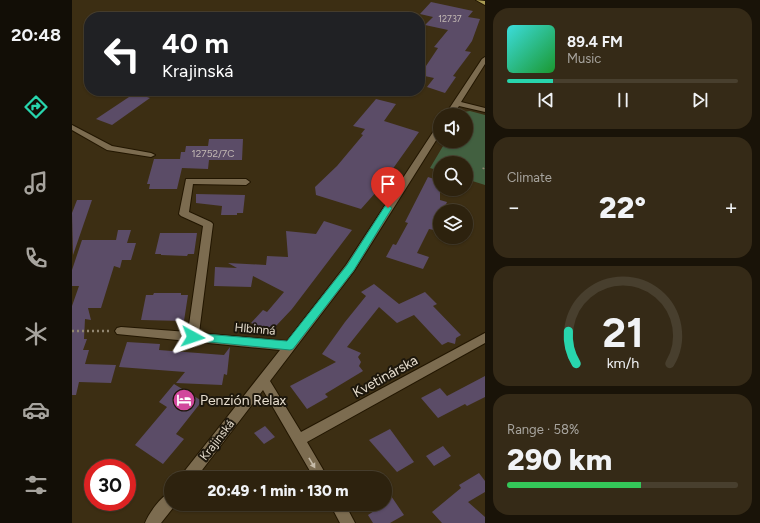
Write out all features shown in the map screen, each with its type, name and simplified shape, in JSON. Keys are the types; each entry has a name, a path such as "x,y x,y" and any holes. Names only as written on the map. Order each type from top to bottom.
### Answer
{"main road":[{"path":"479,0 485,3"}],"street":[{"path":"454,108 485,59"},
{"path":"457,103 485,110"},
{"path":"72,127 110,148 151,155"},
{"name":"Krajinská","path":"193,471 350,268 433,139"},
{"path":"193,337 208,224 184,214 189,181 246,182"},
{"name":"Hlbinná","path":"122,331 290,346"},
{"name":"Kvetinárska","path":"298,440 485,338"},
{"path":"264,381 317,471"},
{"path":"152,523 164,508"},
{"path":"341,511 348,523"}],"path":[{"path":"72,331 122,331"}],"green space":[{"path":"473,112 485,115 485,185 473,181 473,156 437,156 442,148 473,148"}],"building":[{"path":"431,2 473,11 468,17 480,19 472,41 465,51 471,52 453,76 456,77 445,93 427,87 434,78 425,76 425,68 438,48 434,47 448,30 425,25 433,17 425,15 425,12 422,12"},
{"path":"130,96 144,96 150,98 112,125 96,119"},
{"path":"376,99 396,104 384,121 419,132 377,191 361,209 316,195 315,187 337,166 363,135 361,134 365,129 353,126"},
{"path":"209,139 243,139 242,160 209,160 208,169 182,168 177,189 149,189 150,184 147,184 154,159 180,159 181,152 185,152 186,146 208,146"},
{"path":"428,177 433,179 433,196 440,196 440,200 447,202 446,204 433,204 433,230 429,229 417,253 429,257 423,269 386,257 393,244 396,245 408,223 405,222"},
{"path":"196,194 245,195 243,213 237,213 237,215 221,215 222,206 196,203"},
{"path":"77,200 92,200 73,255 72,213"},
{"path":"324,221 352,230 292,309 275,327 272,326 268,331 251,323 263,310 267,312 284,292 253,276 251,287 214,286 215,267 237,268 228,263 266,265 267,256 288,257 286,231 316,234"},
{"path":"118,230 131,230 127,243 136,243 131,260 122,260 120,268 114,266 101,308 88,308 91,320 85,319 84,339 87,339 83,350 89,350 85,364 116,365 111,383 79,382 76,395 72,395 72,306 79,286 72,286 72,270 82,240 116,240"},
{"path":"160,233 197,233 194,254 188,254 187,256 155,254"},
{"path":"374,284 399,304 425,292 437,304 433,306 461,335 456,338 455,344 448,342 442,345 414,315 397,323 379,307 347,347 361,353 358,357 361,362 359,366 363,371 325,394 328,397 307,409 290,386 336,362 322,354 366,296 361,292"},
{"path":"154,293 181,293 181,295 188,295 184,321 141,320 146,295 153,295"},
{"path":"127,342 160,344 159,350 224,355 230,347 227,375 224,374 222,385 176,383 185,372 119,367"},
{"path":"485,376 485,397 467,406 465,404 438,418 421,398 440,388 447,396"},
{"path":"174,384 202,401 176,434 184,439 163,464 135,445 167,407 159,402"},
{"path":"265,426 275,437 264,444 254,433"},
{"path":"390,429 414,462 397,472 369,440"},
{"path":"443,446 451,456 434,466 426,456"},
{"path":"479,473 485,481 485,492 468,502 485,517 485,523 442,523 432,512 461,488 459,485"},
{"path":"392,497 404,515 390,523 373,523 368,515 374,511 392,511"}],"place":[{"name":"Penzión Relax","path":"184,400"}],"route":[{"path":"193,337 290,346 350,268 388,208"}]}
